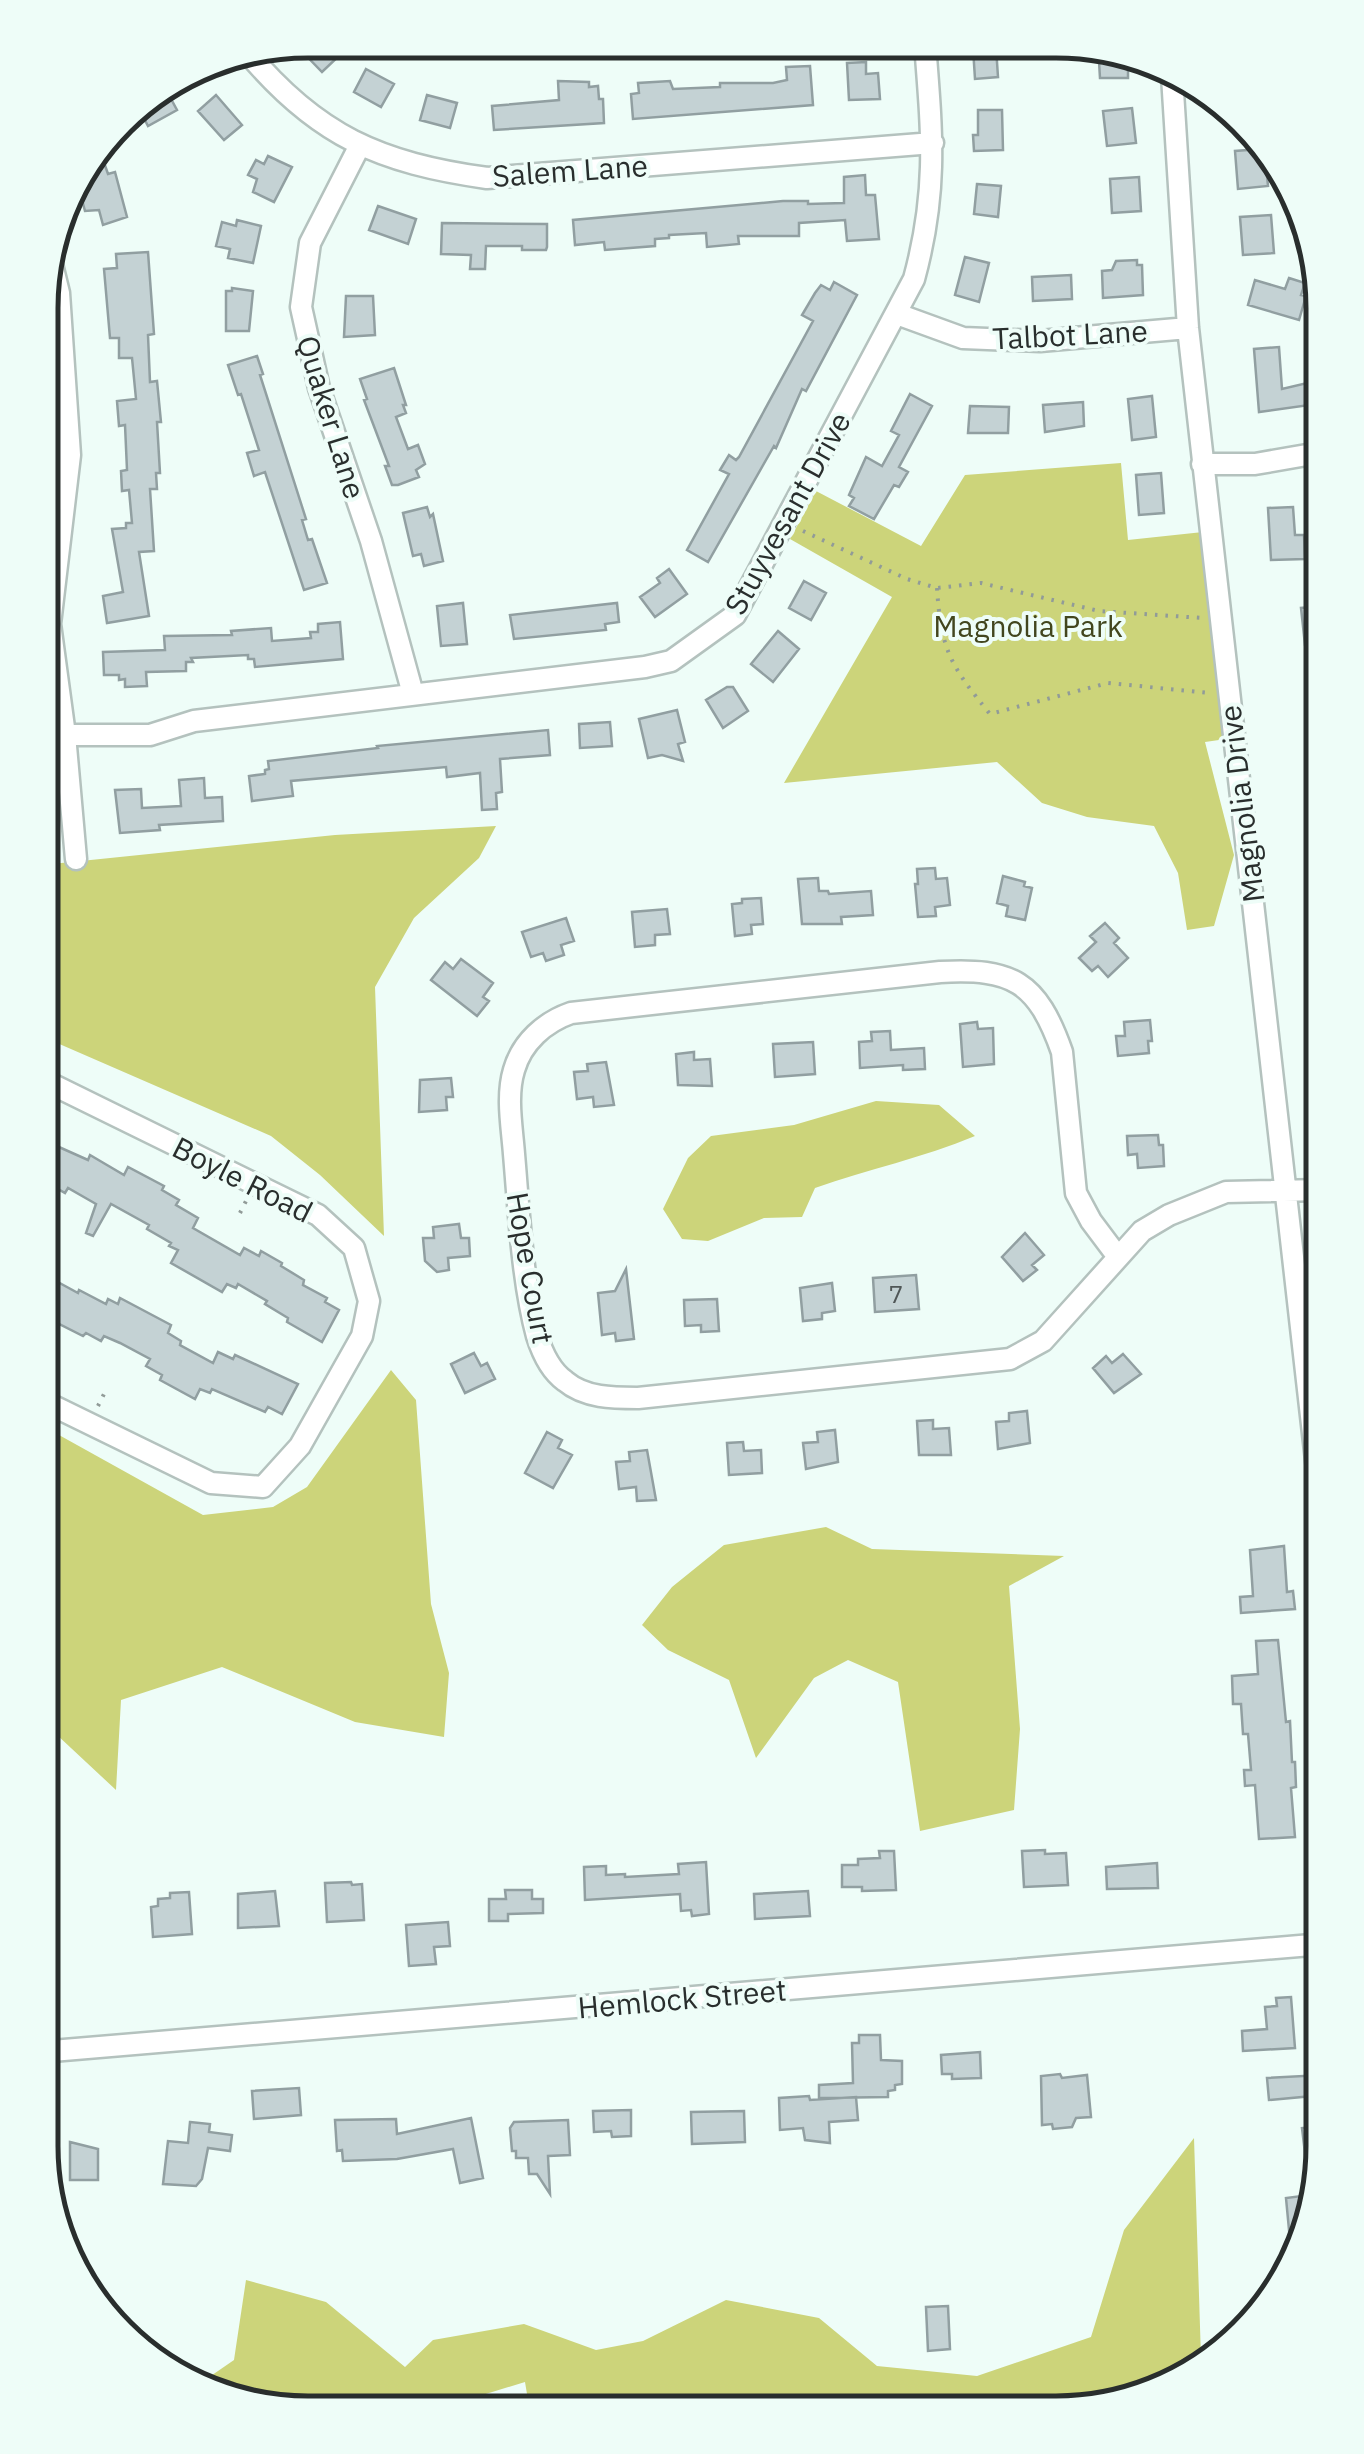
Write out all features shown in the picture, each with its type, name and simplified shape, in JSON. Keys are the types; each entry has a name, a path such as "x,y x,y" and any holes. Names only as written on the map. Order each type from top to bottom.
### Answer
{"street":[{"name":"Stuyvesant Drive","path":"65,735 150,735 194,720 601,674 671,661 736,615 914,279 927,230 932,187 927,58"},
{"name":"Salem Lane","path":"256,63 278,89 319,122 360,145 435,171 487,178 933,143"},
{"name":"Magnolia Drive","path":"1173,86 1188,328 1202,464 1306,1370"},
{"name":"Quaker Lane","path":"360,145 310,243 301,307 319,388 371,541 413,694"},
{"name":"Talbot Lane","path":"897,314 963,338 1040,341 1188,328"},
{"path":"58,380 70,454 58,556"},
{"path":"1202,464 1255,464 1306,455"},
{"path":"58,683 76,859"},
{"name":"Hope Court","path":"1118,1257 1076,1193 1062,1052 1043,1011 1014,979 982,969 940,972 571,1013 540,1029 514,1066 511,1109 520,1227 540,1346 564,1381 579,1390 616,1398 998,1361 1030,1350 1043,1340 1118,1257 1142,1230 1191,1204 1226,1192 1306,1191"},
{"name":"Boyle Road","path":"58,1087 318,1215 354,1248 369,1300 362,1336 318,1415 300,1446 263,1487 212,1483 58,1408"},
{"name":"Hemlock Street","path":"58,2050 1306,1946"}],"path":[{"path":"785,523 906,579 937,588 981,583 1099,612 1149,612 1220,620"},
{"path":"937,588 940,634 959,676 990,714 1108,683 1229,696"}],"green space":[{"name":"Magnolia Park","path":"1121,463 1128,540 1203,532 1226,739 1205,742 1234,855 1214,926 1187,930 1178,873 1154,826 1087,817 1042,803 997,762 784,783 892,597 790,539 816,491 921,546 965,475"},
{"path":"496,826 479,858 414,918 375,987 384,1236 320,1175 271,1136 58,1043 58,863 335,835"},
{"path":"876,1101 939,1105 975,1136 815,1188 802,1217 764,1218 708,1241 682,1239 663,1209 688,1158 711,1136 794,1125"},
{"path":"391,1370 416,1400 431,1604 449,1673 444,1737 355,1722 222,1667 121,1700 116,1790 58,1736 58,1434 203,1515 273,1507 307,1487"},
{"path":"826,1527 872,1549 1064,1556 1009,1586 1020,1729 1014,1810 920,1831 898,1682 848,1660 814,1678 756,1758 729,1680 668,1650 642,1625 672,1587 724,1545"},
{"path":"1194,2138 1201,2350 1167,2371 1105,2392 1057,2397 528,2397 525,2382 476,2397 307,2397 243,2388 210,2376 234,2360 246,2280 326,2302 405,2367 433,2340 524,2324 596,2350 643,2341 726,2300 819,2318 877,2366 977,2376 1091,2337 1124,2230"}],"building":[{"path":"308,58 337,58 322,72"},
{"path":"974,58 997,58 998,77 975,79"},
{"path":"1099,61 1128,68 1128,78 1100,78"},
{"path":"866,62 866,74 878,73 880,99 849,100 847,63"},
{"path":"810,66 813,105 633,119 631,94 639,93 638,83 670,81 673,89 720,87 720,83 773,83 787,80 786,67"},
{"path":"366,69 394,84 381,107 354,92"},
{"path":"558,81 598,86 604,123 494,130 492,106 559,100"},
{"path":"216,95 242,125 224,140 198,111"},
{"path":"427,95 457,103 450,128 420,120"},
{"path":"171,99 177,110 148,126 144,118"},
{"path":"1132,108 1136,143 1107,146 1103,111"},
{"path":"978,110 1002,110 1003,150 974,151"},
{"path":"1250,150 1267,174 1268,186 1238,189 1235,151"},
{"path":"268,156 292,167 274,202 253,192 257,179 248,175 256,160 264,164"},
{"path":"104,163 108,174 115,172 127,217 103,225 99,210 85,211 82,201"},
{"path":"865,175 866,195 875,195 879,239 847,241 845,220 799,223 799,236 738,236 739,244 707,247 706,233 669,235 655,239 655,246 605,250 604,242 575,245 573,220 783,201 844,203 844,177"},
{"path":"1139,177 1141,211 1112,213 1110,179"},
{"path":"977,184 1001,186 998,217 974,214"},
{"path":"378,206 416,219 408,244 369,230"},
{"path":"1271,215 1274,253 1243,255 1240,217"},
{"path":"237,220 261,226 253,263 228,258 230,249 216,246 222,222 236,226"},
{"path":"442,223 547,224 547,247 522,250 522,246 486,246 485,269 470,269 471,255 441,254"},
{"path":"148,252 154,334 148,335 150,382 157,381 161,422 157,422 160,473 156,473 157,489 150,489 154,551 139,552 149,616 107,623 103,596 123,592 112,529 126,528 126,523 132,523 129,490 122,491 121,471 127,470 125,425 119,426 117,401 136,399 132,358 119,358 119,338 110,338 104,269 117,268 116,254"},
{"path":"965,257 989,263 979,302 955,295"},
{"path":"1137,260 1137,265 1142,265 1143,295 1103,298 1102,271 1112,270 1116,261"},
{"path":"1071,275 1072,299 1033,301 1032,277"},
{"path":"1289,278 1305,283 1301,295 1306,296 1299,320 1248,305 1255,280 1285,289"},
{"path":"834,282 857,295 806,391 802,389 776,448 708,562 687,550 729,474 720,470 729,455 736,460 739,457 813,321 802,315 815,293 821,285 830,290"},
{"path":"226,291 253,291 249,331 226,331"},
{"path":"346,296 373,296 375,335 344,337"},
{"path":"1279,347 1282,389 1306,383 1306,405 1259,412 1254,349"},
{"path":"257,356 306,519 302,520 308,540 312,539 327,583 304,590 265,472 254,476 247,453 259,450 228,365"},
{"path":"394,368 406,405 406,413 396,417 408,449 418,445 425,464 416,470 419,477 398,485 392,485 385,466 389,466 360,379"},
{"path":"910,394 932,406 899,467 908,472 899,487 894,485 874,519 849,506 854,498 849,495 866,457 882,466 899,435 891,431"},
{"path":"1152,396 1156,437 1132,440 1128,399"},
{"path":"1083,402 1084,426 1045,432 1043,405"},
{"path":"970,406 1009,407 1008,433 968,433"},
{"path":"1161,473 1164,513 1139,515 1136,475"},
{"path":"427,507 430,517 433,514 443,561 424,566 421,554 413,556 403,513"},
{"path":"1293,507 1295,535 1304,535 1305,559 1271,560 1268,508"},
{"path":"669,569 687,594 655,617 640,597 660,583 657,578"},
{"path":"804,581 826,593 811,620 789,608"},
{"path":"463,603 467,644 441,646 437,606"},
{"path":"617,603 619,622 605,624 606,630 514,639 510,615"},
{"path":"1301,608 1306,608 1306,645 1305,645"},
{"path":"340,622 343,659 255,667 254,659 248,659 248,655 191,658 193,662 186,662 186,671 146,672 147,686 125,687 125,679 119,680 119,675 104,675 103,652 165,650 164,636 232,635 231,631 271,628 272,641 311,638 310,632 318,632 318,624"},
{"path":"778,631 799,649 773,682 751,664"},
{"path":"733,687 748,711 723,728 706,700"},
{"path":"677,710 685,742 678,744 683,761 662,755 648,758 639,719"},
{"path":"610,722 612,746 580,748 579,724"},
{"path":"548,730 550,755 500,759 502,792 496,793 497,809 482,810 480,773 447,777 446,767 291,781 293,796 252,801 249,776 265,774 268,761"},
{"path":"204,778 205,798 222,797 223,821 159,825 160,830 120,833 115,790 141,789 142,808 181,806 179,780"},
{"path":"935,868 936,879 947,878 950,905 935,907 936,916 918,917 917,869"},
{"path":"1003,876 1032,888 1025,920 1006,916 1008,906 997,903"},
{"path":"818,878 819,891 829,894 871,891 873,915 841,917 842,924 802,924 798,879"},
{"path":"761,898 763,924 751,925 752,934 735,936 732,904"},
{"path":"667,909 670,934 655,935 655,945 635,947 632,912"},
{"path":"566,918 574,941 561,945 564,955 546,961 543,953 531,957 522,932"},
{"path":"1105,923 1119,938 1114,943 1128,958 1108,977 1098,966 1092,971 1079,958 1096,942 1090,936"},
{"path":"461,959 493,983 483,997 489,1001 477,1016 431,980 445,962 453,969"},
{"path":"1150,1020 1149,1053 1118,1056 1116,1036 1125,1036 1124,1022"},
{"path":"977,1022 978,1029 993,1028 994,1064 963,1067 960,1024"},
{"path":"890,1031 891,1050 924,1048 925,1069 903,1070 903,1065 860,1068 859,1042 872,1041 871,1032"},
{"path":"813,1042 815,1074 775,1077 773,1044"},
{"path":"694,1052 694,1060 710,1059 712,1086 678,1085 676,1054"},
{"path":"606,1062 614,1105 594,1107 593,1097 577,1099 574,1072 588,1071 587,1064"},
{"path":"451,1078 453,1097 446,1097 447,1110 419,1112 420,1080"},
{"path":"1158,1135 1159,1145 1163,1145 1164,1166 1138,1168 1137,1154 1128,1155 1127,1136"},
{"path":"58,1147 88,1160 90,1155 124,1175 128,1167 164,1186 162,1190 179,1200 176,1205 198,1218 193,1228 240,1255 244,1248 259,1256 261,1251 282,1263 304,1280 303,1285 327,1298 325,1302 339,1310 322,1342 287,1322 288,1318 265,1304 267,1301 238,1284 236,1288 227,1284 222,1292 171,1263 178,1250 169,1246 171,1243 147,1229 149,1225 111,1204 93,1236 86,1233 96,1204 68,1188 65,1193 58,1189"},
{"path":"459,1224 461,1238 469,1238 470,1256 448,1258 449,1270 437,1272 425,1261 423,1238 434,1238 433,1227"},
{"path":"1025,1233 1044,1255 1032,1265 1037,1270 1023,1281 1002,1257"},
{"path":"626,1269 634,1339 616,1341 615,1333 602,1335 598,1293 615,1291"},
{"path":"916,1275 919,1309 875,1312 873,1278"},
{"path":"58,1282 106,1304 108,1299 118,1304 120,1298 171,1325 168,1333 181,1341 180,1345 213,1363 218,1352 233,1359 235,1355 298,1384 282,1414 268,1407 265,1412 212,1389 210,1393 200,1389 195,1399 160,1380 162,1375 146,1366 150,1359 104,1336 101,1341 59,1324"},
{"path":"832,1283 835,1311 822,1313 822,1319 803,1321 800,1288"},
{"path":"717,1299 719,1331 701,1332 701,1325 685,1326 684,1300"},
{"path":"474,1353 481,1366 487,1363 495,1379 465,1393 451,1364"},
{"path":"1123,1354 1141,1374 1114,1393 1093,1368 1106,1356 1112,1363"},
{"path":"1027,1411 1030,1443 998,1449 996,1422 1009,1421 1009,1413"},
{"path":"933,1420 933,1429 949,1428 951,1455 919,1455 917,1421"},
{"path":"835,1430 838,1462 806,1469 803,1443 818,1442 817,1432"},
{"path":"547,1432 562,1440 558,1448 572,1455 553,1488 525,1473"},
{"path":"743,1442 744,1451 761,1450 762,1473 729,1475 727,1443"},
{"path":"647,1450 656,1500 637,1501 636,1487 619,1489 616,1462 630,1461 629,1452"},
{"path":"1284,1546 1287,1592 1293,1591 1295,1609 1241,1613 1240,1597 1253,1596 1250,1550"},
{"path":"1278,1640 1286,1722 1290,1721 1295,1762 1296,1787 1291,1788 1295,1837 1259,1839 1255,1785 1245,1786 1244,1770 1251,1770 1248,1734 1243,1734 1241,1704 1233,1704 1232,1676 1258,1674 1256,1641"},
{"path":"1045,1850 1045,1854 1066,1853 1068,1885 1024,1887 1022,1851"},
{"path":"879,1851 894,1851 896,1890 842,1887 842,1865 858,1865 858,1859 880,1858"},
{"path":"706,1862 709,1914 692,1916 691,1910 681,1911 680,1894 585,1900 584,1867 606,1866 606,1875 625,1877 679,1874 678,1864"},
{"path":"1157,1863 1158,1888 1107,1889 1106,1867"},
{"path":"325,1883 362,1884 364,1920 327,1922"},
{"path":"505,1890 532,1890 532,1899 543,1899 543,1913 508,1914 508,1921 489,1921 489,1899 506,1899"},
{"path":"275,1891 279,1926 238,1928 238,1894"},
{"path":"808,1891 810,1916 755,1919 754,1894"},
{"path":"189,1892 192,1934 153,1937 151,1907 158,1906 158,1899 170,1898 170,1893"},
{"path":"448,1922 450,1946 434,1947 436,1964 409,1966 406,1925"},
{"path":"1291,1997 1295,2048 1243,2051 1242,2031 1267,2029 1265,2007 1277,2006 1276,1998"},
{"path":"859,2035 880,2035 881,2060 902,2061 902,2084 888,2091 888,2097 819,2098 819,2085 853,2083 852,2043 859,2043"},
{"path":"980,2052 981,2078 952,2079 952,2074 942,2074 941,2055"},
{"path":"1060,2074 1062,2078 1087,2075 1091,2117 1076,2118 1072,2127 1053,2129 1052,2124 1042,2125 1041,2076"},
{"path":"1306,2076 1306,2097 1269,2100 1267,2078"},
{"path":"299,2088 301,2115 254,2119 252,2091"},
{"path":"809,2096 810,2100 856,2097 858,2120 829,2122 830,2143 805,2140 803,2128 780,2130 779,2098"},
{"path":"631,2110 631,2136 612,2137 611,2131 594,2132 593,2111"},
{"path":"744,2111 745,2142 692,2144 691,2112"},
{"path":"471,2118 483,2178 460,2183 453,2149 397,2159 343,2161 342,2150 337,2151 335,2120 396,2119 397,2134"},
{"path":"568,2120 570,2155 548,2156 550,2194 537,2174 529,2174 528,2158 516,2158 510,2128 514,2122"},
{"path":"190,2122 210,2124 209,2132 232,2135 230,2151 208,2148 202,2179 196,2186 163,2184 168,2141 188,2143"},
{"path":"1302,2128 1306,2128 1306,2162"},
{"path":"70,2142 98,2149 98,2180 70,2180"},
{"path":"1302,2196 1290,2236 1286,2198"},
{"path":"948,2306 950,2349 928,2351 926,2307"}]}
